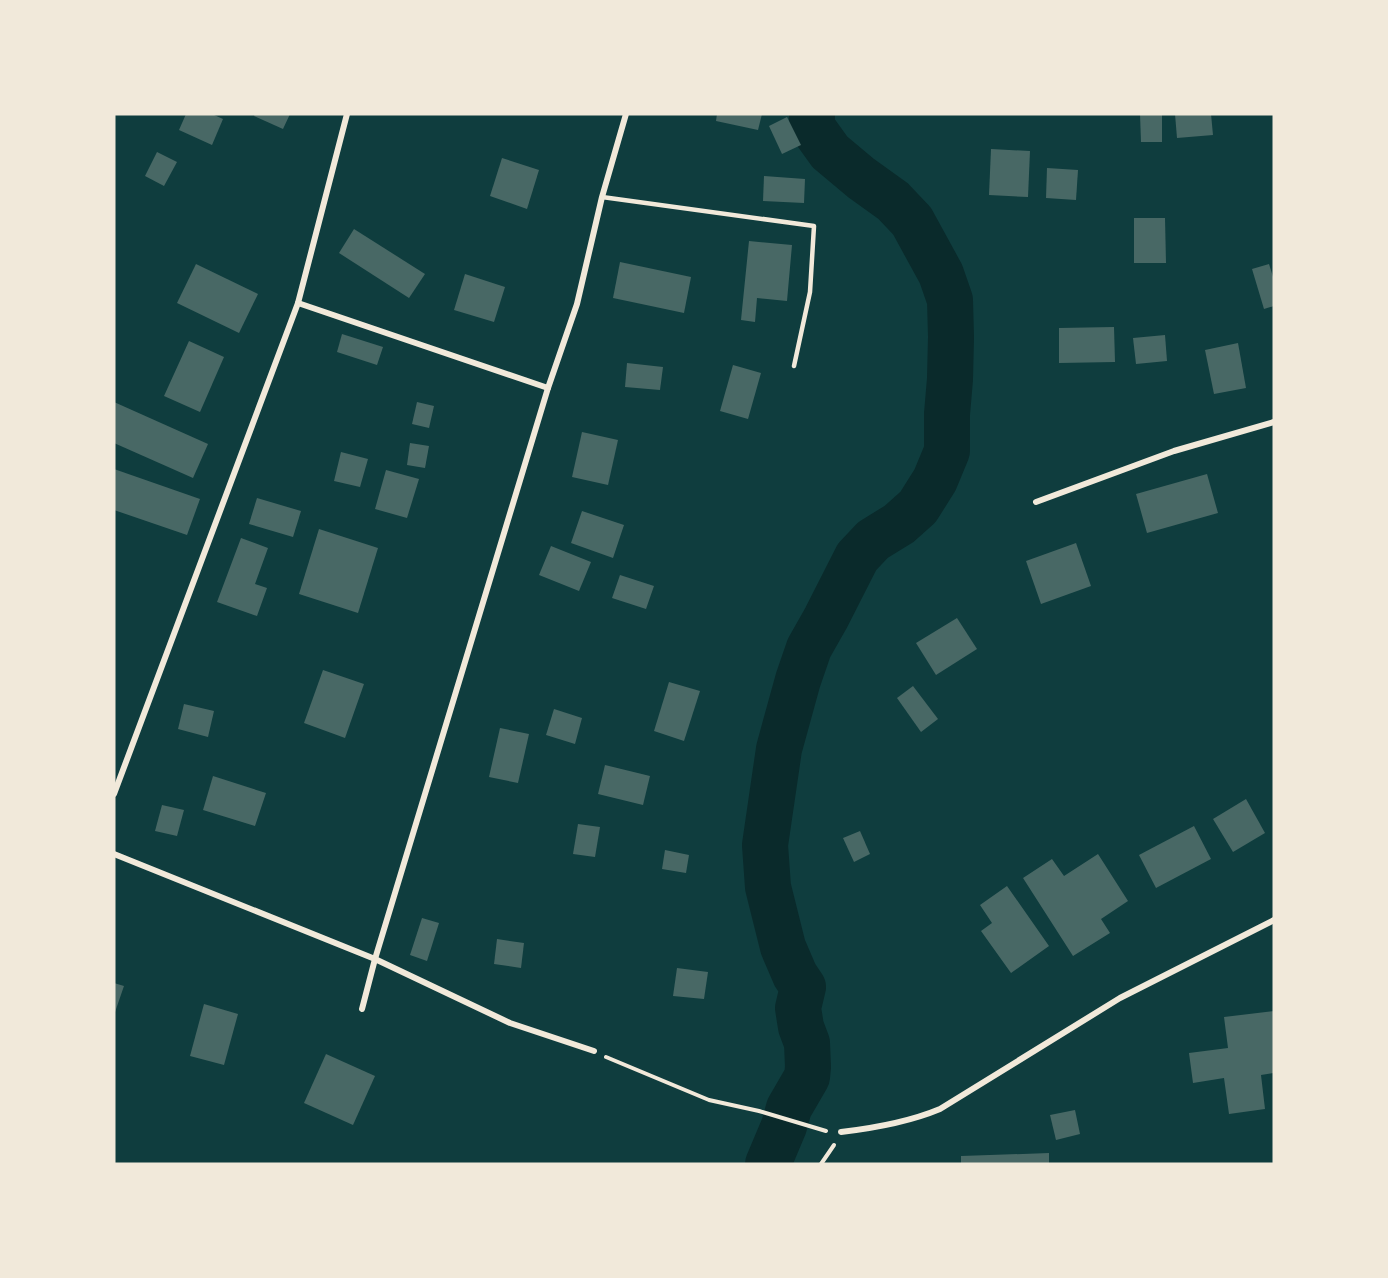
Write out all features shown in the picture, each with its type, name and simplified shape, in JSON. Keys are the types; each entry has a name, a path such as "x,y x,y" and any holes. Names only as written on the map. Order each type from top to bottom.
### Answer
{"street":[{"path":"114,794 298,303 347,114"},
{"path":"362,1009 375,959 548,388 577,304 602,197 626,114"},
{"path":"298,303 548,388"},
{"path":"1036,502 1174,451 1274,422"},
{"path":"114,854 375,959 510,1023 594,1052"},
{"path":"841,1132 925,1116 940,1109 1120,998 1274,920"}],"lane":[{"path":"602,197 814,226 810,292 794,366"}],"path":[{"path":"594,1052 709,1100 759,1111 833,1133 841,1132"},
{"path":"821,1164 835,1144 836,1137 833,1133"}],"building":[{"path":"186,114 212,114 223,119 212,145 179,130"},
{"path":"255,114 290,114 283,129 254,116"},
{"path":"717,114 762,114 758,130 716,121"},
{"path":"1140,114 1162,114 1162,142 1141,142"},
{"path":"1175,114 1211,114 1213,135 1177,138"},
{"path":"787,117 801,145 782,154 769,126"},
{"path":"991,149 1030,151 1028,197 989,195"},
{"path":"157,152 177,162 164,186 145,176"},
{"path":"502,158 539,170 527,209 490,196"},
{"path":"1047,168 1078,170 1076,200 1046,198"},
{"path":"764,176 805,179 804,203 763,201"},
{"path":"1134,218 1165,218 1166,263 1134,263"},
{"path":"354,229 425,274 409,298 339,253"},
{"path":"749,241 792,245 787,301 757,298 755,322 741,320"},
{"path":"620,262 691,277 684,313 613,298"},
{"path":"196,264 258,294 239,333 177,303"},
{"path":"1269,264 1274,280 1274,306 1264,309 1252,269"},
{"path":"465,274 505,287 494,322 454,310"},
{"path":"1114,327 1115,362 1059,363 1059,328"},
{"path":"342,334 383,347 377,365 337,352"},
{"path":"1165,335 1167,361 1136,364 1133,338"},
{"path":"189,341 224,357 200,412 164,396"},
{"path":"1238,343 1246,388 1214,394 1205,350"},
{"path":"627,363 663,367 660,390 625,387"},
{"path":"733,365 761,373 748,419 720,411"},
{"path":"114,402 208,444 193,478 114,443"},
{"path":"417,402 434,406 429,428 412,424"},
{"path":"582,432 618,440 608,485 572,477"},
{"path":"410,443 429,446 425,468 407,465"},
{"path":"341,452 368,459 360,487 334,481"},
{"path":"114,469 200,499 187,535 114,510"},
{"path":"386,470 419,479 407,518 375,509"},
{"path":"1207,474 1218,513 1147,533 1136,494"},
{"path":"257,498 301,511 293,537 249,524"},
{"path":"582,511 624,525 613,558 571,543"},
{"path":"319,529 378,548 358,613 299,594"},
{"path":"241,538 268,548 255,584 267,588 257,616 217,602"},
{"path":"1076,543 1091,586 1041,604 1026,561"},
{"path":"551,546 591,562 579,591 539,575"},
{"path":"620,575 654,586 646,609 612,598"},
{"path":"957,618 977,649 936,675 916,643"},
{"path":"323,670 364,684 345,738 304,723"},
{"path":"669,682 700,691 684,741 654,731"},
{"path":"913,686 938,719 921,732 897,698"},
{"path":"184,704 214,711 208,737 178,729"},
{"path":"554,709 582,718 575,744 546,735"},
{"path":"500,728 529,734 518,783 489,777"},
{"path":"605,765 650,776 643,805 598,794"},
{"path":"213,776 266,793 255,826 203,810"},
{"path":"1246,799 1265,833 1233,852 1213,819"},
{"path":"162,805 184,810 177,836 155,831"},
{"path":"578,824 600,827 595,857 573,854"},
{"path":"1194,826 1211,859 1156,888 1139,855"},
{"path":"860,831 870,854 854,862 843,838"},
{"path":"665,850 689,855 686,873 662,869"},
{"path":"1098,854 1128,901 1101,919 1110,933 1073,956 1023,878 1052,859 1064,876"},
{"path":"1007,886 1049,946 1011,973 981,931 992,923 980,905"},
{"path":"422,918 439,923 427,961 410,955"},
{"path":"497,939 524,943 521,968 494,964"},
{"path":"677,968 708,972 704,999 673,996"},
{"path":"114,983 124,986 114,1015"},
{"path":"204,1004 238,1014 224,1065 190,1056"},
{"path":"1274,1011 1274,1073 1261,1075 1265,1109 1229,1114 1224,1078 1193,1083 1189,1053 1228,1048 1224,1017"},
{"path":"326,1054 375,1076 353,1125 304,1103"},
{"path":"1075,1110 1080,1134 1056,1140 1050,1115"},
{"path":"1049,1153 1049,1164 961,1164 961,1156"}],"waterway":[{"path":"768,1164 789,1108 807,1077 808,1067 807,1043 801,1027 798,1008 803,987 783,947 768,887 765,845 779,749 809,648 857,557 873,540 899,524 918,507 935,480 947,451 950,300 941,274 912,221 893,201 830,152 812,127 812,114"}]}
